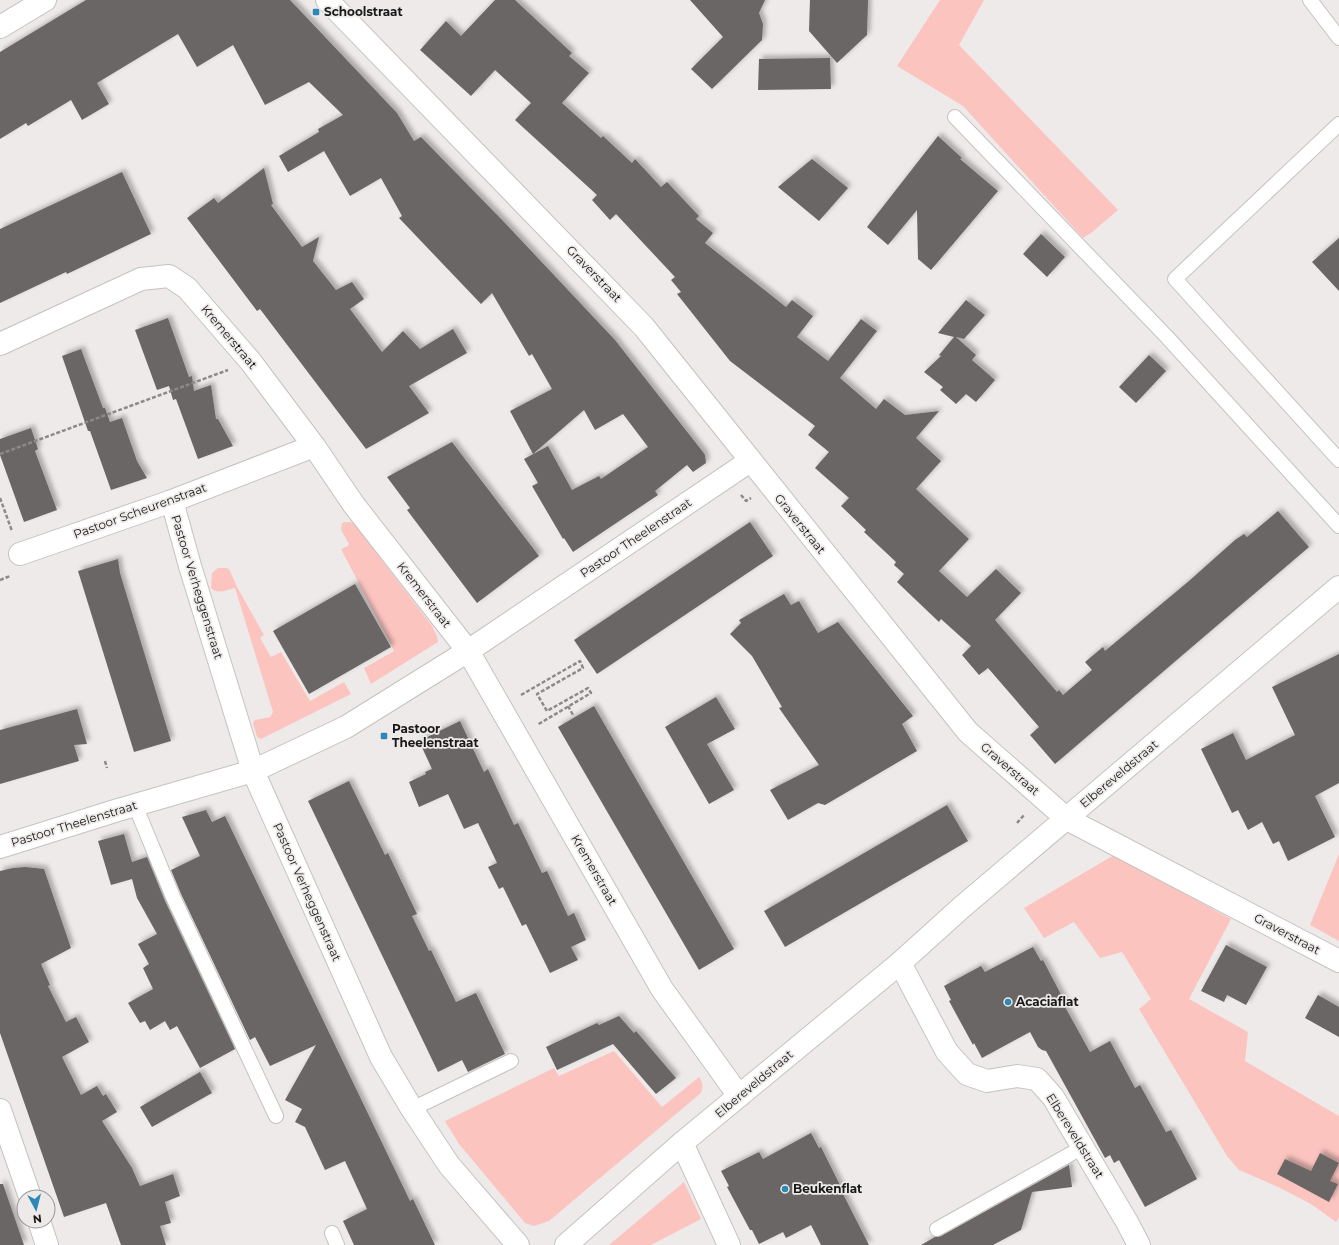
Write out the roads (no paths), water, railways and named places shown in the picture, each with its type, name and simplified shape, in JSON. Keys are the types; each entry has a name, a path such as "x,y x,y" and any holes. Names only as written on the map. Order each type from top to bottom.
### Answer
{"street":[{"path":"0,27 45,0"},
{"name":"Graverstraat","path":"327,0 644,327 968,732 1067,819 1339,961"},
{"name":"Kremerstraat","path":"0,344 141,279 169,276 187,288 250,362 314,446 354,505 468,651 662,989 739,1096"},
{"name":"Pastoor Scheurenstraat","path":"20,554 172,501 314,446"},
{"name":"Pastoor Theelenstraat","path":"0,847 135,805 253,771 346,727 468,651 750,461"},
{"name":"Pastoor Verheggenstraat","path":"172,501 190,566 253,771 381,1057 412,1109 449,1165 518,1245"},
{"name":"Elbereveldstraat","path":"566,1245 682,1143 900,963 962,907 1339,587"},
{"name":"Elbereveldstraat","path":"900,963 947,1052 967,1074 987,1081 1017,1076 1037,1079 1053,1097 1139,1245"},
{"path":"0,1110 27,1189"},
{"path":"682,1143 729,1245"},
{"path":"42,1229 47,1245"}],"lane":[{"path":"1310,0 1339,38"},
{"path":"955,117 1167,337 1339,526"},
{"path":"1339,124 1175,279 1339,460"},
{"path":"135,805 173,897 276,1116"},
{"path":"412,1109 511,1061"},
{"path":"936,1229 1083,1147"}],"place":[{"name":"Schoolstraat","path":"316,12"},
{"name":"Pastoor Theelenstraat","path":"384,736"},
{"name":"Acaciaflat","path":"1008,1002"},
{"name":"Beukenflat","path":"785,1189"}]}
